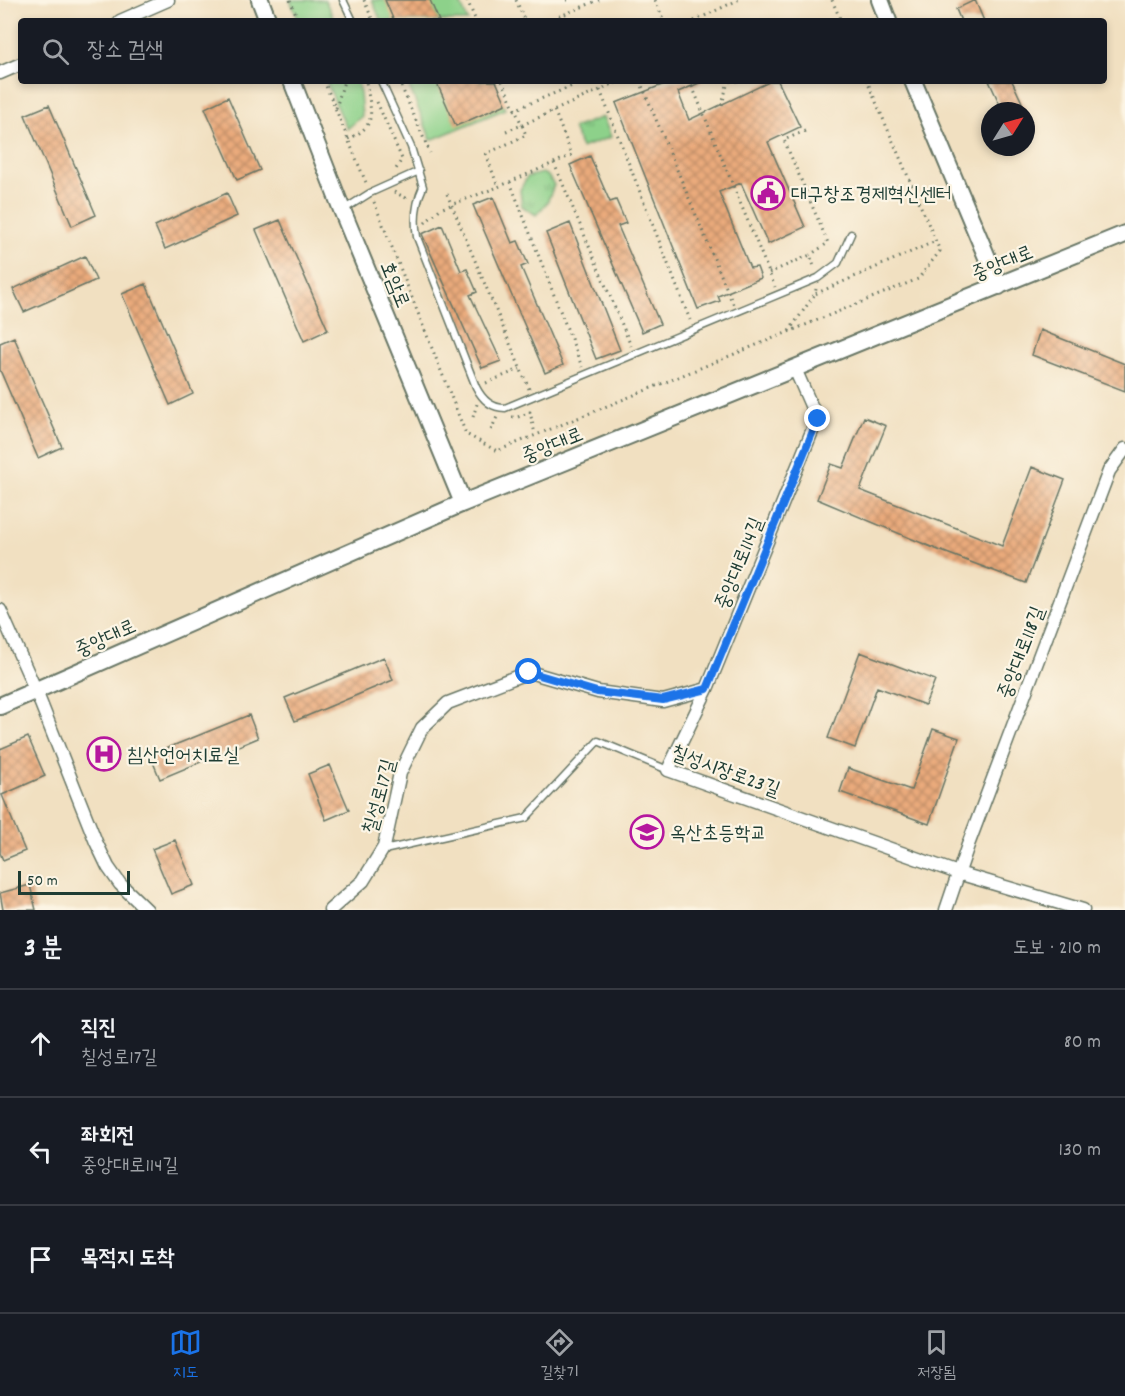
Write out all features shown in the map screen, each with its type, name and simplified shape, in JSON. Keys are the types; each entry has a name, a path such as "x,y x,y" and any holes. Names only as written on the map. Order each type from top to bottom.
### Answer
{"main road":[{"path":"260,0 267,18"},
{"path":"880,0 887,18"},
{"name":"호암로","path":"293,84 342,210 463,503"},
{"path":"915,84 999,286"},
{"name":"중앙대로","path":"0,706 463,503 1125,234"}],"street":[{"path":"127,18 168,0"},
{"path":"0,73 18,65"},
{"name":"중앙대로114길","path":"668,770 707,689 818,419 795,369"},
{"name":"중앙대로118길","path":"946,910 1109,471 1125,449"},
{"path":"0,610 36,691 108,867 120,884 147,910"},
{"name":"칠성로17길","path":"330,910 363,882 384,847 400,773 422,728 448,703 529,672 597,692 663,700 707,689"},
{"name":"칠성시장로23길","path":"668,770 958,873 1083,910"}],"lane":[{"path":"343,0 352,18"},
{"path":"382,84 420,171 423,187 417,200 415,224 421,248 476,387 482,398 498,408 506,408 818,278 838,263 851,234"},
{"path":"342,210 370,193 420,171"},
{"name":"칠성시장로23길","path":"382,850 526,818 598,741 668,770"}],"path":[{"path":"290,0 298,18"},
{"path":"363,0 372,18"},
{"path":"467,0 475,18"},
{"path":"516,0 524,18"},
{"path":"555,18 599,0"},
{"path":"655,0 663,18"},
{"path":"700,18 738,0"},
{"path":"832,0 840,18"},
{"path":"325,84 466,434 497,451 918,279 940,251 868,84"},
{"path":"335,109 343,84"},
{"path":"348,139 367,127 371,117 367,84"},
{"path":"369,84 373,91"},
{"path":"400,84 430,153"},
{"path":"498,187 486,154 526,135 503,84"},
{"path":"514,110 577,84"},
{"path":"506,131 614,84"},
{"path":"641,84 736,312"},
{"path":"691,84 778,295"},
{"path":"722,105 728,84"},
{"path":"600,90 694,330"},
{"path":"377,101 402,159 395,171"},
{"path":"416,231 440,208 498,187 572,155 554,111"},
{"path":"805,130 784,140 828,243 810,255"},
{"path":"554,162 634,355"},
{"path":"510,182 585,375"},
{"path":"447,195 533,397"},
{"path":"789,332 815,294"},
{"path":"476,387 520,369"},
{"path":"473,417 477,403"},
{"path":"491,430 497,417"}],"green space":[{"path":"290,0 325,0 334,18 298,18"},
{"path":"372,0 459,0 467,18 380,18"},
{"path":"327,84 358,84 362,116 347,129"},
{"path":"408,84 494,84 505,109 431,140"},
{"path":"603,117 611,137 581,148 573,128"},
{"path":"542,173 548,176 554,185 547,203 536,215 522,206 520,190 527,177"}],"building":[{"path":"385,0 430,0 438,18 393,18"},
{"path":"975,0 983,18 960,18 956,9"},
{"path":"437,84 497,84 506,104 456,126"},
{"path":"664,84 697,84 678,92 689,120 765,84 779,84 800,127 768,142 805,227 768,244 741,183 719,192 750,268 757,267 761,278 718,296 720,301 698,309 616,103"},
{"path":"990,84 1013,84 1022,102 999,102"},
{"path":"228,97 260,170 237,180 205,108"},
{"path":"49,105 96,215 72,226 25,115"},
{"path":"590,156 610,202 616,200 626,223 618,226 660,324 642,332 570,165"},
{"path":"227,193 237,216 165,249 155,226"},
{"path":"493,197 512,243 518,241 528,264 521,267 563,365 545,373 473,205"},
{"path":"280,220 328,330 304,341 256,230"},
{"path":"570,223 620,350 596,359 546,233"},
{"path":"442,225 461,271 467,269 477,292 470,295 501,361 482,368 422,234"},
{"path":"85,256 96,280 24,312 13,289"},
{"path":"146,284 193,394 170,405 122,294"},
{"path":"1040,330 1125,364 1125,391 1032,355"},
{"path":"14,337 62,447 38,458 0,370 0,343"},
{"path":"864,417 886,426 860,490 1002,546 1032,467 1065,480 1026,583 936,549 817,499 831,464 843,468"},
{"path":"860,652 935,680 925,705 877,687 855,748 828,738"},
{"path":"384,657 393,680 295,721 285,698"},
{"path":"249,715 258,738 160,779 150,755"},
{"path":"933,729 959,738 929,824 840,792 848,768 911,790"},
{"path":"28,737 45,776 2,795 25,851 3,860 0,853 0,749"},
{"path":"330,765 349,810 326,820 308,774"},
{"path":"175,840 194,885 171,894 152,849"},
{"path":"30,885 36,910 3,910 0,893"}],"place":[{"name":"대구창조경제혁신센터","path":"768,193"},
{"name":"침산언어치료실","path":"104,754"},
{"name":"옥산초등학교","path":"647,832"}],"route":[{"path":"529,672 597,692 663,700 707,689 818,419"}]}
